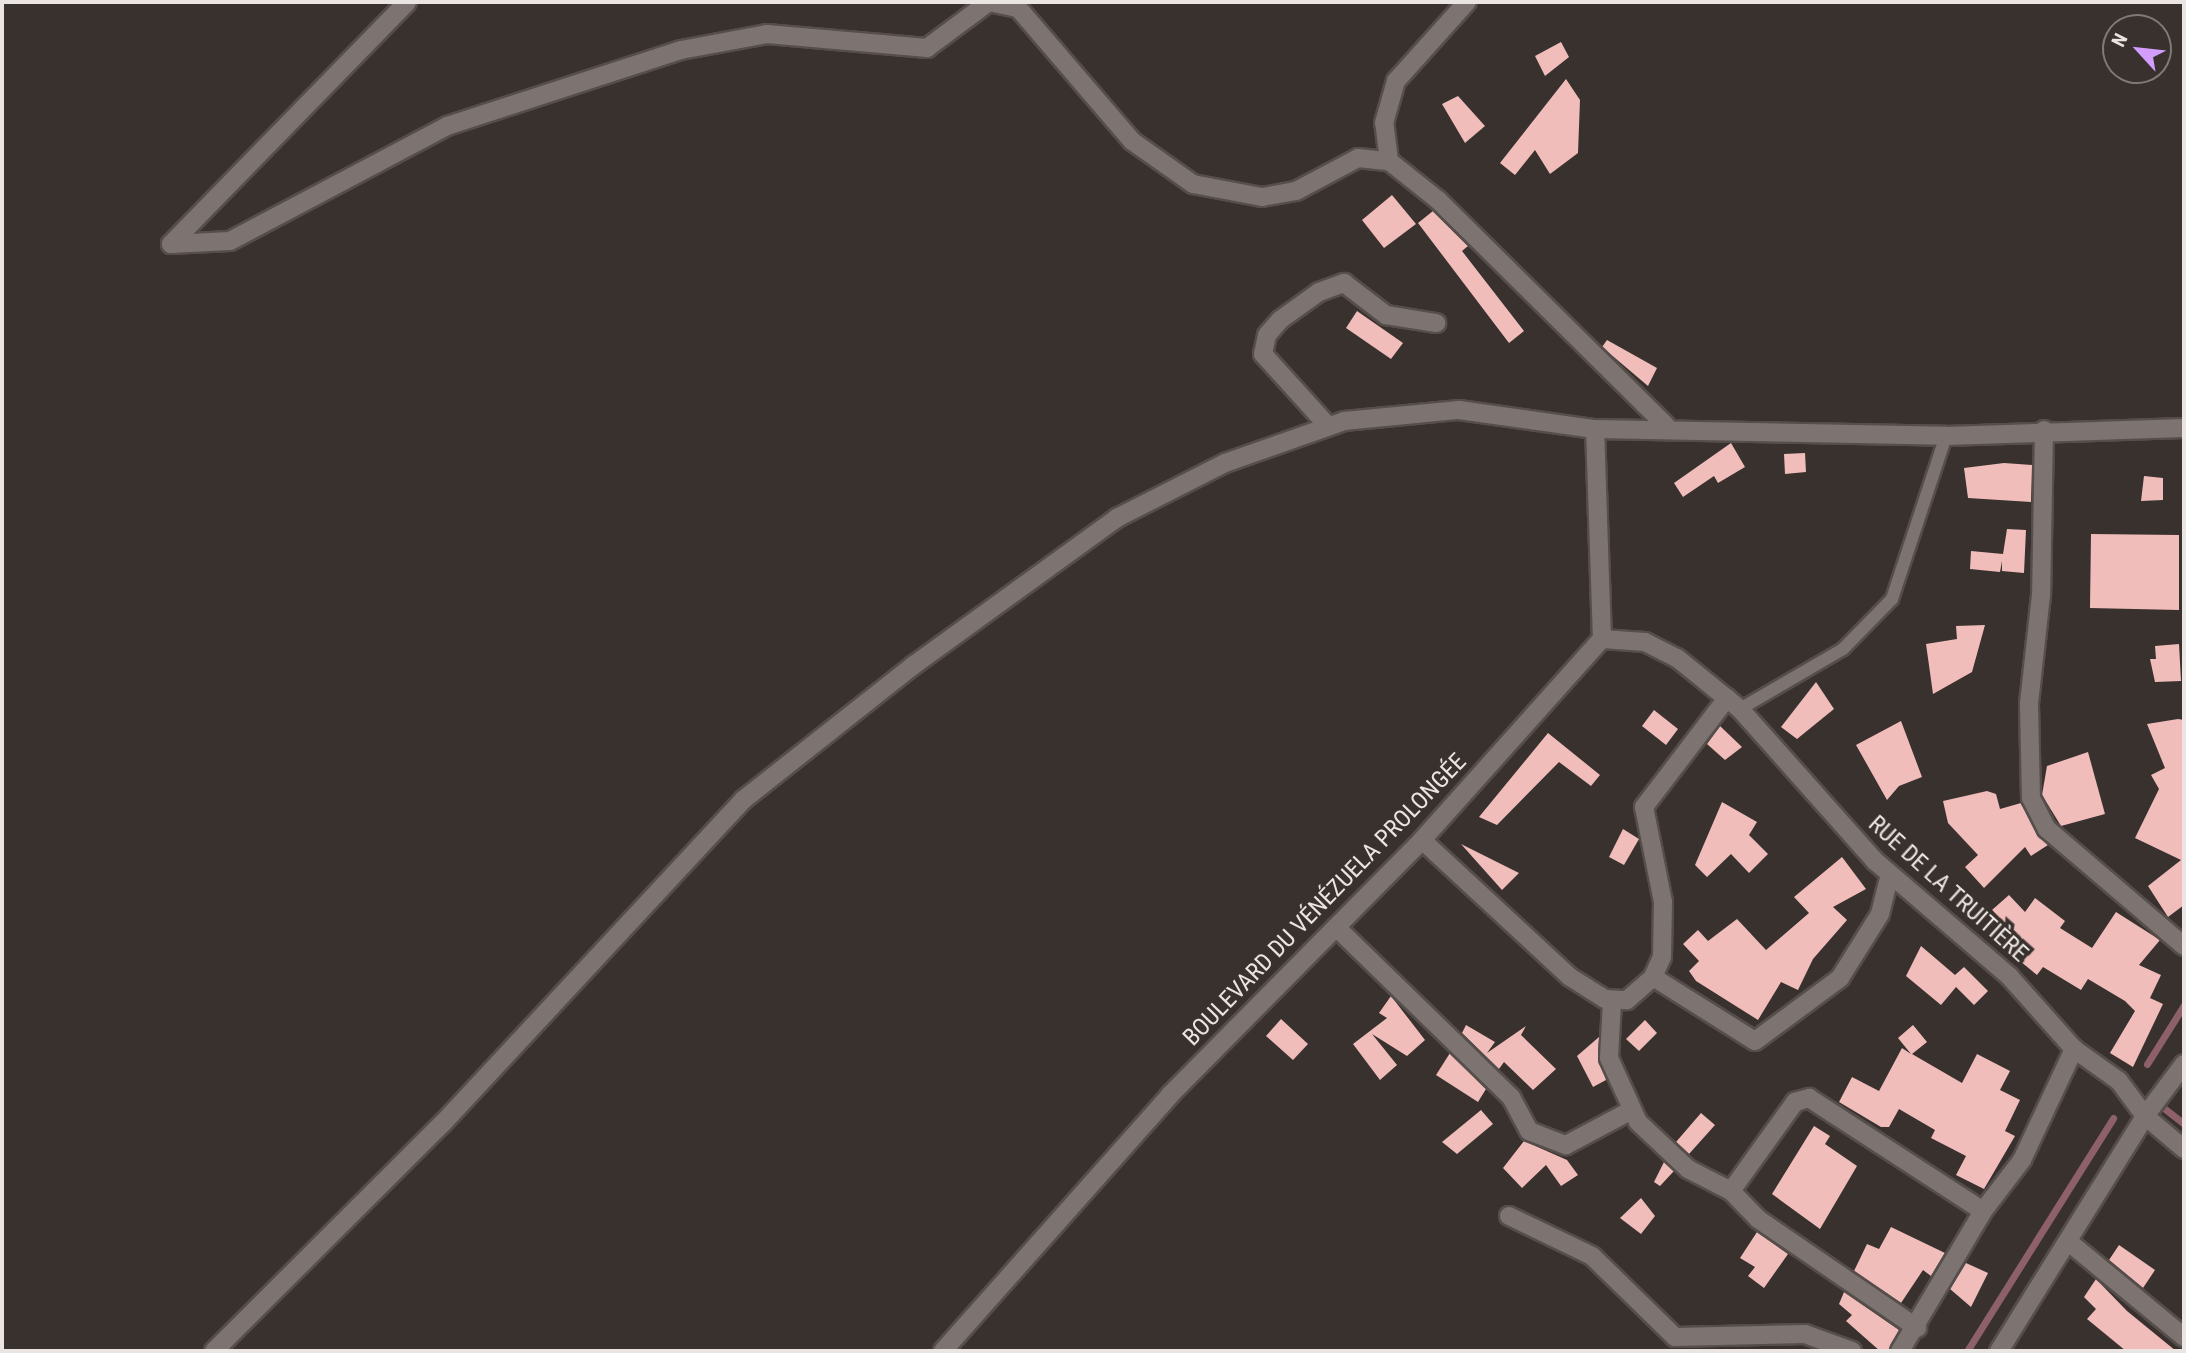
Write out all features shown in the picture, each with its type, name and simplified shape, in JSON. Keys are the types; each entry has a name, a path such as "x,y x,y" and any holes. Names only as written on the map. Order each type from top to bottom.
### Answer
{"street":[{"path":"407,2 171,244 230,240 447,126 681,50 766,34 927,48 989,2 1016,5 1132,141 1193,184 1262,197 1296,191 1358,159 1389,162 1438,200 1666,426"},
{"path":"1389,162 1384,122 1396,81 1467,2"},
{"path":"1328,426 1263,354 1267,335 1280,320 1319,292 1344,283 1386,316 1436,323"},
{"path":"214,1351 443,1123 743,800 914,665 1117,518 1225,463 1328,426 1459,410 1595,429 1666,426 1946,436 2044,430 2184,428"},
{"path":"1595,429 1602,639"},
{"path":"2044,430 2040,594 2029,704 2031,798 2047,829 2184,946"},
{"name":"RUE DE LA TRUITIÈRE","path":"1602,639 1645,642 1677,658 1734,704 1890,874 2010,976 2074,1049 2119,1081 2145,1116 2184,1149"},
{"name":"BOULEVARD DU VÉNÉZUELA PROLONGÉE","path":"943,1351 1170,1095 1422,840 1602,639"},
{"path":"1422,840 1570,977 1612,1002 1641,992 1653,977 1661,957 1663,902 1644,807 1734,704"},
{"path":"1653,977 1755,1041 1840,978 1880,914 1890,874"},
{"path":"1336,927 1511,1097 1530,1131 1566,1145 1630,1111"},
{"path":"1612,1002 1609,1058 1630,1111 1688,1169 1731,1191 1758,1219 1917,1328"},
{"path":"1900,1351 1917,1328 1983,1211 2022,1160 2074,1049"},
{"path":"1999,1351 2070,1243 2145,1116 2184,1064"},
{"path":"1731,1191 1796,1102 1809,1098 1983,1211"},
{"path":"1509,1216 1592,1256 1675,1337 1805,1334 1852,1351"},
{"path":"2070,1243 2184,1337"}],"lane":[{"path":"1734,704 1843,649 1892,599 1946,436"}],"building":[{"path":"1561,42 1569,57 1545,76 1535,56"},
{"path":"1566,79 1580,100 1578,153 1550,174 1535,150 1515,175 1500,163"},
{"path":"1458,96 1485,126 1465,143 1442,104"},
{"path":"1392,195 1416,224 1384,248 1362,220"},
{"path":"1433,211 1468,246 1462,251 1524,331 1509,343 1418,223"},
{"path":"1357,311 1403,343 1391,359 1346,328"},
{"path":"1607,340 1657,368 1648,386 1602,347"},
{"path":"1731,443 1745,467 1718,483 1714,476 1683,497 1674,483"},
{"path":"1805,453 1806,472 1785,474 1784,454"},
{"path":"2004,463 2032,465 2031,502 1968,498 1964,468"},
{"path":"2144,476 2163,478 2163,500 2141,501"},
{"path":"2007,529 2026,530 2024,573 2002,571 2002,561 2000,572 1970,569 1971,551 2003,554"},
{"path":"2091,534 2179,535 2179,610 2090,608"},
{"path":"1985,625 1972,672 1933,694 1926,644 1957,639 1956,626"},
{"path":"2179,644 2181,681 2155,682 2150,659 2156,659 2155,646"},
{"path":"1816,682 1834,709 1797,739 1781,727"},
{"path":"1654,710 1678,729 1666,745 1642,726"},
{"path":"2184,720 2184,905 2168,917 2148,886 2181,860 2135,838 2159,789 2151,775 2165,768 2147,724"},
{"path":"1901,721 1922,777 1899,786 1887,800 1856,745"},
{"path":"1720,726 1742,747 1725,760 1707,744"},
{"path":"1548,733 1600,775 1591,786 1559,762 1497,825 1479,817"},
{"path":"2088,752 2105,814 2061,826 2042,795 2047,766"},
{"path":"1987,791 1996,794 2000,809 2021,803 2048,845 2031,856 2025,847 1984,888 1965,867 1978,855 1948,823 1943,801"},
{"path":"1722,802 1757,822 1749,835 1768,854 1749,873 1731,854 1707,877 1695,865"},
{"path":"1623,829 1639,839 1624,865 1609,857"},
{"path":"1461,844 1519,873 1502,890"},
{"path":"1842,857 1866,889 1833,907 1847,920 1813,959 1798,990 1781,982 1758,1020 1696,981 1689,971 1699,961 1683,944 1698,930 1708,941 1737,919 1766,950 1809,913 1794,897"},
{"path":"2009,895 2025,912 2035,898 2065,921 2060,928 2092,948 2116,912 2160,940 2139,965 2161,975 2150,998 2163,1004 2133,1067 2110,1053 2135,1011 2125,1001 2088,979 2081,990 2043,967 2037,975 1993,939 2005,924 1992,910"},
{"path":"1921,946 1955,975 1964,967 1988,991 1974,1005 1956,987 1941,1005 1906,976"},
{"path":"1391,996 1425,1040 1407,1056 1372,1034 1397,1065 1380,1080 1353,1044 1387,1018 1379,1013"},
{"path":"1281,1019 1308,1044 1293,1060 1266,1036"},
{"path":"1645,1020 1657,1033 1639,1051 1626,1039"},
{"path":"1466,1025 1495,1042 1487,1053 1526,1026 1521,1035 1556,1069 1533,1090 1504,1062 1499,1069 1462,1033"},
{"path":"1913,1025 1927,1042 1912,1054 1962,1083 1977,1054 2010,1071 2000,1090 2020,1100 2005,1131 2015,1136 1984,1189 1956,1175 1966,1156 1931,1138 1935,1130 1899,1109 1889,1127 1881,1127 1839,1102 1852,1077 1879,1091 1902,1048 1911,1054 1898,1038"},
{"path":"1599,1037 1606,1080 1593,1087 1577,1056"},
{"path":"1450,1053 1486,1089 1478,1102 1436,1075"},
{"path":"1481,1110 1493,1124 1457,1154 1442,1142"},
{"path":"1701,1113 1715,1125 1689,1154 1676,1142"},
{"path":"1814,1126 1830,1136 1825,1144 1857,1166 1820,1229 1772,1194"},
{"path":"1524,1141 1567,1160 1578,1175 1561,1186 1546,1165 1522,1188 1503,1168"},
{"path":"1664,1162 1674,1171 1660,1186 1654,1182"},
{"path":"1641,1198 1655,1216 1641,1234 1620,1218"},
{"path":"1891,1227 1945,1253 1931,1276 1923,1270 1901,1303 1854,1271 1867,1244 1879,1249"},
{"path":"1757,1232 1788,1254 1764,1288 1748,1276 1755,1267 1740,1258"},
{"path":"2119,1245 2155,1270 2143,1288 2109,1260"},
{"path":"1966,1263 1988,1273 1971,1307 1950,1289"},
{"path":"2096,1279 2127,1311 2176,1351 2126,1351 2087,1319 2096,1309 2084,1297"},
{"path":"1844,1292 1899,1330 1889,1351 1880,1351 1846,1321 1852,1315 1839,1304"}],"waterway":[{"path":"2147,1064 2184,1005"},
{"path":"2165,1109 2184,1124"},
{"path":"1967,1351 2113,1118"}]}
